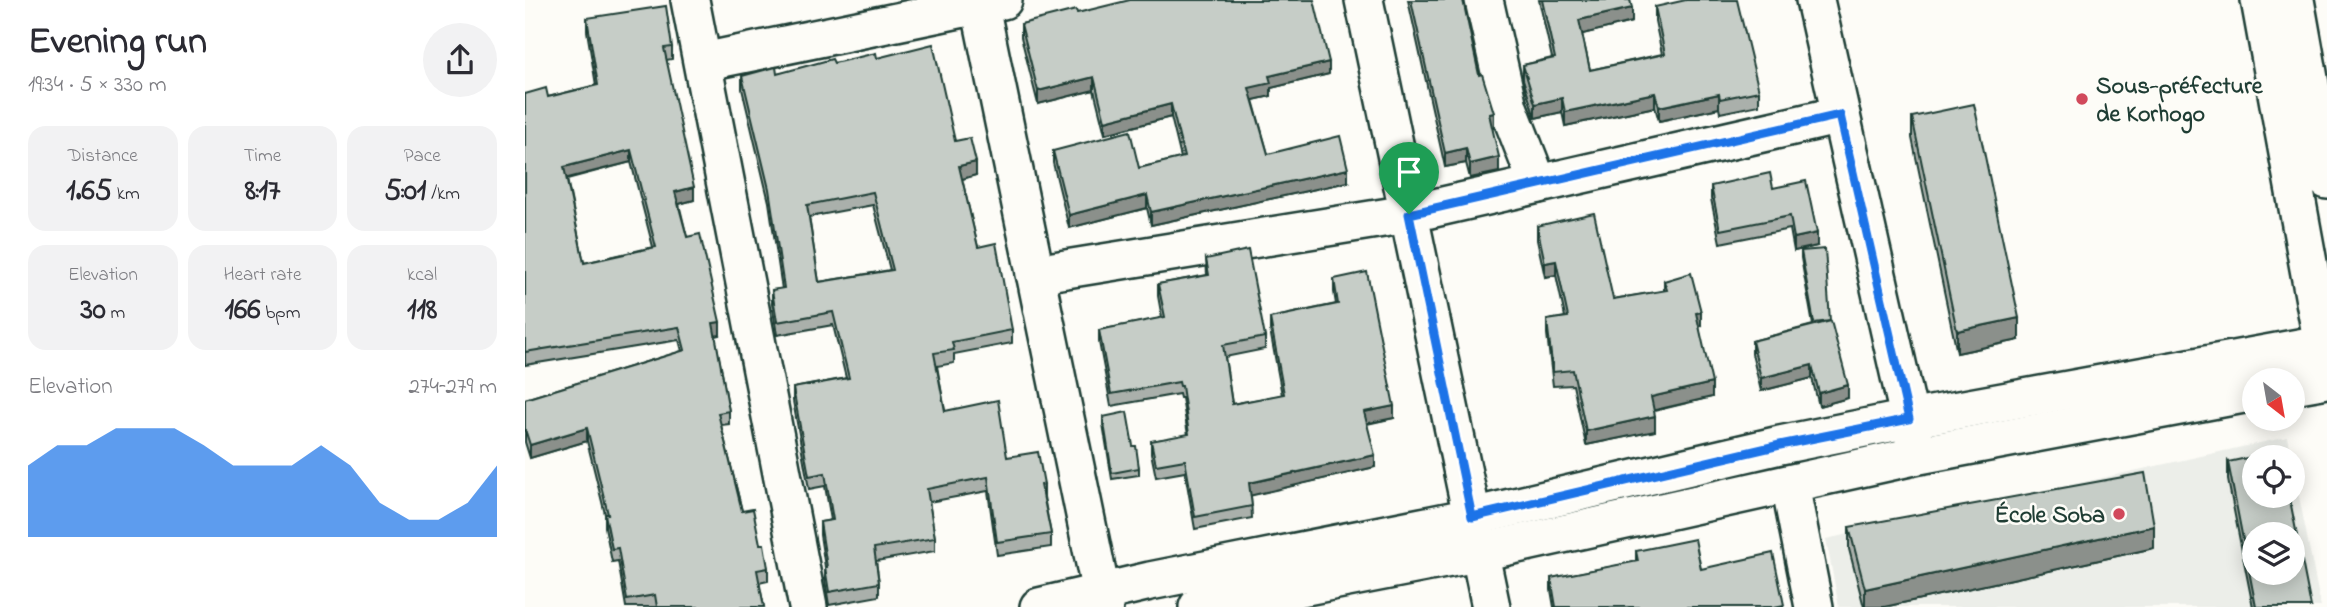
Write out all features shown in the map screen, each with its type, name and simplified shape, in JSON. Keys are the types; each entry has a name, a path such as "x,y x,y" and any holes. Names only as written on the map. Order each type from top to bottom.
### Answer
{"street":[{"path":"690,0 808,607"},
{"path":"1364,0 1491,607"},
{"path":"1484,0 1508,107 1538,184"},
{"path":"1815,0 1919,455"},
{"path":"2260,0 2326,359"},
{"path":"2295,0 2315,49 2327,180"},
{"path":"703,62 992,3 1035,274 1102,600"},
{"path":"1035,274 1409,214 1840,115"},
{"path":"2305,376 2326,359"},
{"path":"1039,607 1152,594 1780,445 1909,419 2326,359"},
{"path":"1198,607 1481,552 1919,455 2242,394"},
{"path":"1790,485 1814,607"}],"shaded area":[{"name":"École Soba","path":"2287,437 2289,445 2251,445"},
{"name":"École Soba","path":"2242,447 2242,508 2301,508 2304,522 2242,522 2242,585 2305,585 2305,526 2321,607 1839,607 1826,539"}],"building":[{"path":"1130,0 1314,0 1329,62 1269,76 1271,83 1249,88 1268,154 1340,136 1348,169 1151,212 1147,195 1069,215 1053,151 1130,131 1139,168 1184,157 1171,104 1105,121 1094,77 1038,91 1021,24"},
{"path":"1411,0 1463,0 1479,75 1482,74 1494,113 1489,114 1499,157 1470,164 1466,148 1445,153"},
{"path":"1542,0 1630,0 1632,8 1579,20 1590,70 1665,54 1655,7 1686,0 1737,0 1759,91 1720,99 1719,94 1659,107 1655,93 1565,112 1562,98 1535,104 1523,65 1555,58"},
{"path":"666,6 672,47 664,48 694,187 675,192 687,237 700,234 720,322 713,323 729,411 718,413 742,511 753,509 760,544 764,544 768,568 757,570 764,607 657,607 655,595 627,600 618,548 612,549 605,514 608,514 587,428 530,445 525,429 525,399 685,350 679,327 525,352 525,94 546,88 548,97 598,85 587,18","holes":["631,150 656,247 584,263 564,167"]},
{"path":"933,44 955,141 970,138 976,162 959,166 978,247 996,243 1012,330 952,342 954,350 934,353 945,411 998,400 1007,457 1038,452 1044,484 1041,485 1051,534 997,542 988,477 927,489 935,538 874,548 879,583 829,592 820,522 833,520 825,473 809,476 793,388 849,378 833,312 777,322 772,290 784,288 769,189 742,76 776,67 777,74 832,59 834,63 876,53 877,58","holes":["873,192 893,270 819,282 807,205"]},
{"path":"1974,104 2019,318 1957,331 1912,117"},
{"path":"1770,173 1773,188 1806,181 1817,233 1794,238 1790,216 1720,230 1711,186"},
{"path":"1594,213 1613,299 1667,290 1664,281 1691,273 1701,312 1696,313 1712,383 1651,397 1655,416 1586,431 1573,370 1553,372 1547,320 1568,317 1556,261 1545,263 1537,226"},
{"path":"1825,249 1830,321 1814,323 1801,251"},
{"path":"1248,250 1265,337 1223,345 1232,404 1284,394 1270,318 1338,304 1334,279 1367,272 1394,406 1364,412 1375,455 1249,483 1252,506 1195,517 1185,460 1156,465 1151,441 1189,434 1182,386 1179,382 1111,394 1099,330 1165,317 1158,284 1209,275 1206,259"},
{"path":"1831,321 1848,385 1819,393 1812,365 1761,378 1752,341"},
{"path":"1127,412 1139,468 1112,473 1103,417"},
{"path":"2242,459 2242,508 2292,508 2294,522 2242,522 2242,534 2228,462"},
{"path":"2145,473 2154,526 1865,589 1849,527"},
{"path":"1695,539 1701,569 1773,553 1784,605 1556,607 1551,578 1638,561 1636,551"},
{"path":"2305,576 2311,607 2256,607 2252,585 2305,585"}],"place":[{"name":"Sous-préfecture de Korhogo","path":"2082,99"},
{"name":"École Soba","path":"2119,514"}],"route":[{"path":"1840,115 1909,419 1780,445 1472,517 1409,214 1840,115"}]}
